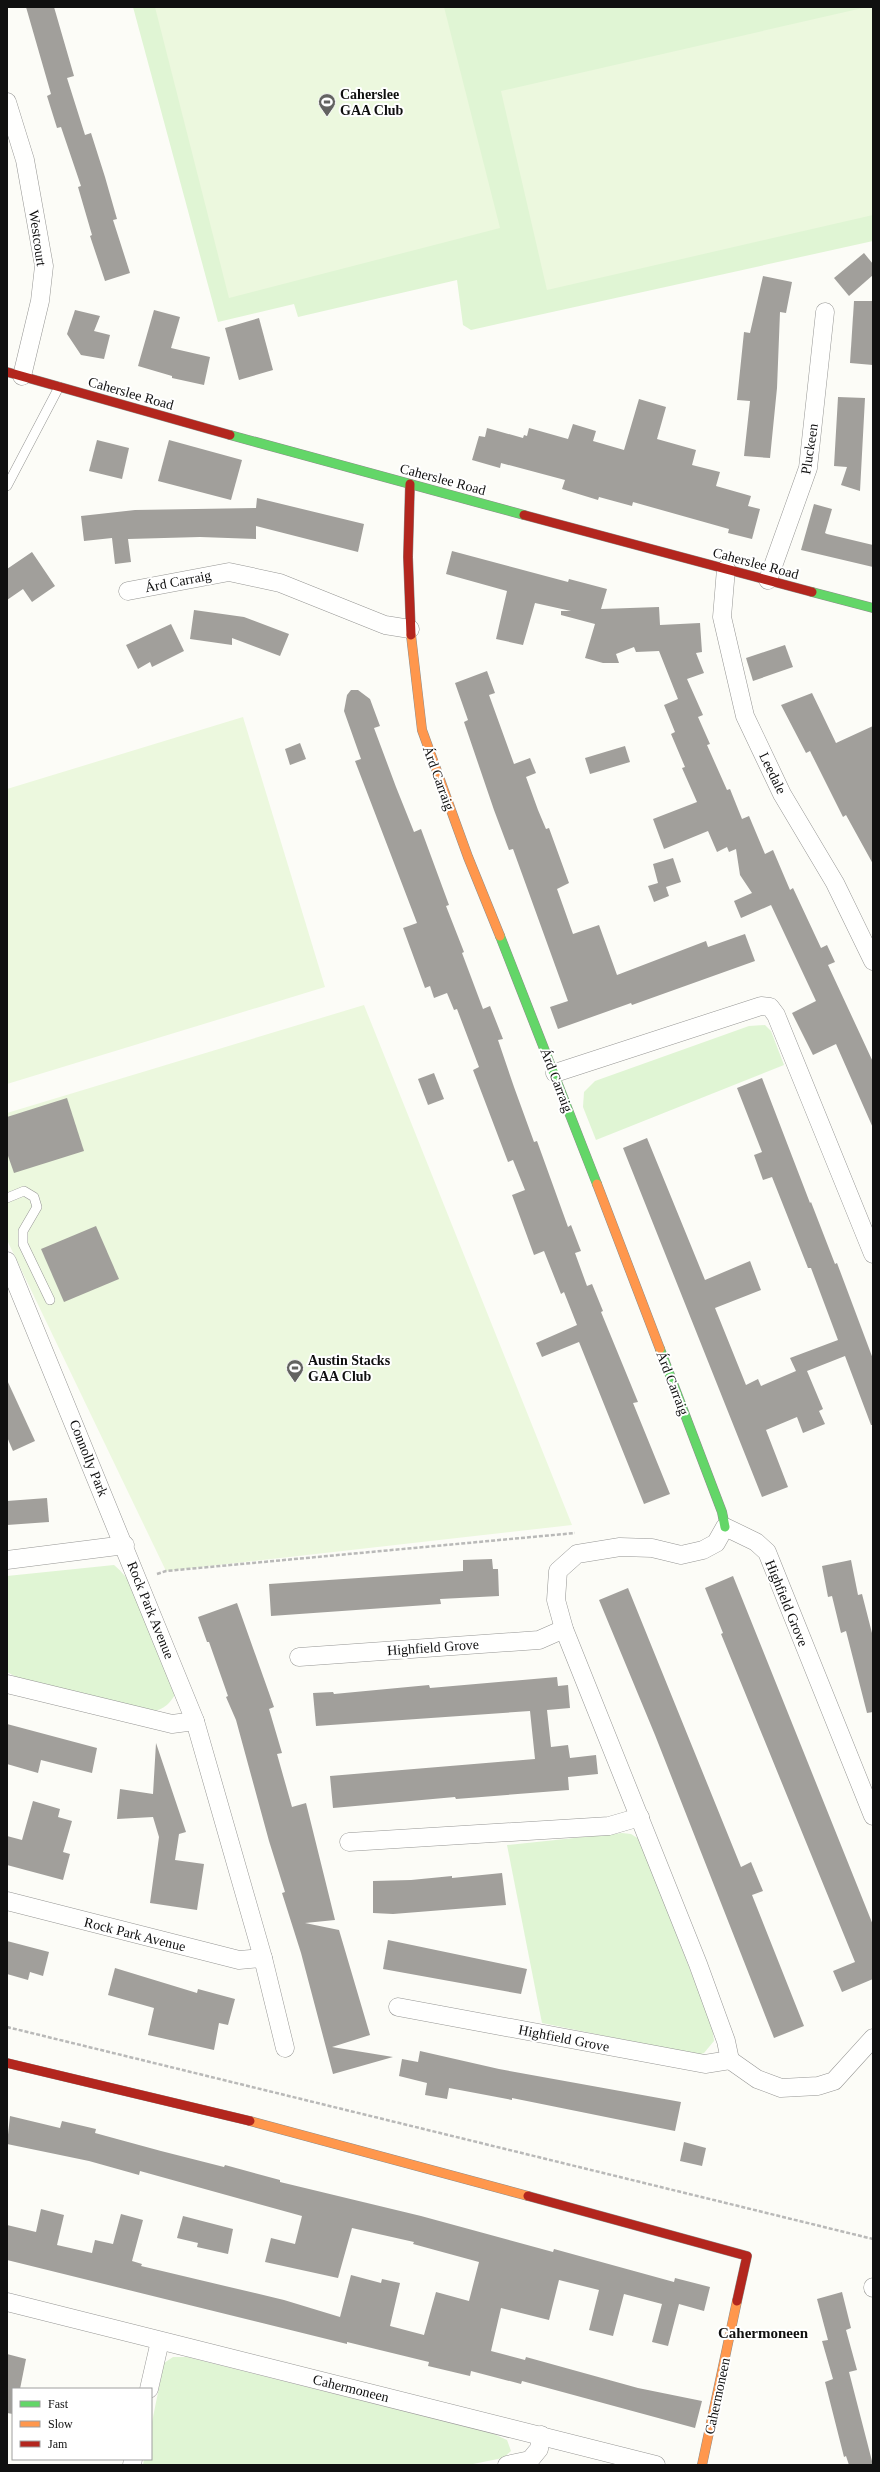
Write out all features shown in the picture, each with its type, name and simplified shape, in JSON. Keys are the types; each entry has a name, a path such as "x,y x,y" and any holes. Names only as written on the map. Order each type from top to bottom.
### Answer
{"street":[{"name":"Westcourt","path":"7,102 25,160 44,266 40,301 15,374"},
{"name":"Pluckeen","path":"768,580 808,468 825,312"},
{"name":"Caherslee Road","path":"15,374 410,484 873,608"},
{"name":"Árd Carraig","path":"410,484 408,557 410,629 421,723 432,761 555,1073 722,1512 725,1526"},
{"name":"Leedale","path":"726,569 722,617 745,716 782,794 836,883 873,961"},
{"name":"Árd Carraig","path":"128,591 229,572 280,583 385,625 410,629"},
{"path":"555,1073 761,1006 770,1007 776,1015 873,1254"},
{"name":"Connolly Park","path":"7,1261 125,1544"},
{"path":"725,1526 716,1543 703,1550 681,1554 652,1548 620,1547 577,1554 558,1571 556,1600 564,1629 698,1964 726,2041 730,2060 757,2079 781,2088 818,2086 834,2081 873,2038"},
{"name":"Highfield Grove","path":"725,1526 756,1542 767,1552 873,1816"},
{"path":"7,1560 125,1544"},
{"name":"Rock Park Avenue","path":"125,1544 195,1721 263,1958 285,2048"},
{"name":"Highfield Grove","path":"299,1657 539,1640 564,1629"},
{"path":"7,1684 172,1724 195,1721"},
{"path":"349,1842 609,1826 640,1817"},
{"name":"Rock Park Avenue","path":"7,1901 240,1960 263,1958"},
{"name":"Highfield Grove","path":"398,2007 705,2064 730,2060"},
{"name":"Cahermoneen","path":"7,2063 259,2123 747,2256 702,2465"},
{"name":"Cahermoneen","path":"7,2302 542,2435 656,2465"},
{"path":"149,2388 160,2341"},
{"path":"507,2465 530,2460 539,2449 542,2435"}],"lane":[{"path":"7,486 59,387"},
{"path":"7,1198 24,1191 34,1197 37,1207 23,1231 23,1244 50,1300"}],"path":[{"path":"139,1581 166,1571 580,1532"},
{"path":"7,2026 873,2239"}],"green space":[{"path":"133,7 873,7 873,241 471,330 463,325 457,280 298,317 294,304 218,322"},
{"name":"Caherslee GAA Club","path":"155,7 444,7 500,228 229,298"},
{"path":"867,7 873,7 873,215 547,290 501,91"},
{"path":"243,717 325,987 7,1084 7,789"},
{"name":"Austin Stacks GAA Club","path":"364,1005 572,1525 166,1571 7,1240 7,1113"},
{"path":"765,1025 771,1031 784,1065 596,1140 583,1107 584,1092 595,1081 749,1026"},
{"path":"114,1565 125,1576 143,1606 176,1693 167,1705 155,1711 144,1713 18,1678 7,1672 7,1576"},
{"path":"622,1833 631,1834 639,1839 712,2026 714,2041 704,2053 698,2055 542,2023 507,1845"},
{"path":"173,2357 187,2357 494,2434 507,2440 511,2451 503,2458 468,2465 143,2465 144,2460 152,2460 152,2422 164,2363"}],"building":[{"path":"26,7 54,7 74,76 67,78 85,135 91,133 117,219 113,220 130,273 105,281 90,236 92,235 78,187 81,186 61,127 57,128 47,96 51,94"},
{"path":"864,253 873,264 873,275 849,296 834,278"},
{"path":"763,276 792,282 786,313 780,312 777,388 770,458 744,456 750,401 737,400 744,332 750,333"},
{"path":"854,301 873,301 873,365 850,363"},
{"path":"75,310 100,316 94,331 110,335 104,359 81,355 67,334"},
{"path":"154,310 180,317 171,348 210,357 204,385 172,378 172,376 138,366"},
{"path":"259,318 273,370 239,380 225,328"},
{"path":"838,397 865,398 860,491 841,485 847,467 834,466"},
{"path":"639,399 666,407 657,439 696,450 692,465 720,472 716,486 751,496 748,506 760,509 752,539 728,533 729,529 633,502 632,506 599,497 598,500 562,489 565,480 501,463 500,468 472,460 479,436 485,437 487,428 523,438 524,435 527,436 529,428 568,439 573,424 596,431 593,441 624,450"},
{"path":"97,440 129,448 122,479 89,471"},
{"path":"169,440 242,460 231,500 158,481"},
{"path":"257,498 364,524 358,552 256,526 256,539 200,537 128,539 131,562 115,564 112,538 84,541 81,516 135,510 256,508"},
{"path":"814,504 832,509 825,533 873,545 873,567 801,550"},
{"path":"452,551 568,582 569,579 607,589 601,609 659,607 660,625 700,623 702,652 696,653 704,673 687,679 703,715 698,717 710,744 707,745 727,790 730,789 742,819 749,816 765,854 773,850 790,890 793,888 821,948 827,945 835,962 828,965 873,1062 873,1128 836,1044 813,1055 792,1013 816,1001 771,905 741,918 734,901 752,893 740,875 736,849 729,852 727,847 717,852 708,831 664,849 653,819 697,802 682,768 685,767 671,734 675,732 664,705 678,699 659,651 636,652 634,647 616,654 619,663 603,663 585,658 595,624 561,615 561,611 571,611 535,603 523,645 496,639 507,591 446,574"},
{"path":"32,552 55,586 32,602 23,589 7,600 7,569"},
{"path":"194,610 244,617 289,634 280,656 232,638 232,645 190,639"},
{"path":"171,624 184,651 152,667 150,662 138,669 126,645"},
{"path":"785,645 793,667 753,681 746,658"},
{"path":"487,671 495,693 489,695 514,764 530,758 536,773 526,777 546,829 549,828 569,883 557,889 573,934 599,925 617,975 706,941 708,947 745,934 755,961 632,1005 631,1003 558,1029 550,1007 568,1001 513,849 509,850 494,810 464,722 468,720 455,683"},
{"path":"351,690 358,690 370,699 380,726 374,728 396,787 414,832 421,829 449,905 446,906 464,952 462,953 483,1009 490,1006 503,1039 498,1040 534,1142 537,1141 568,1227 571,1225 581,1251 575,1253 587,1286 592,1284 603,1311 601,1312 638,1402 633,1403 670,1494 644,1504 579,1342 542,1357 536,1343 577,1325 564,1292 561,1294 544,1251 534,1255 512,1195 525,1190 513,1160 508,1162 473,1070 479,1067 457,1009 454,1010 447,993 434,998 430,986 425,988 403,928 417,923 355,761 361,759 344,711 347,695"},
{"path":"812,693 836,743 873,726 873,864 846,815 843,817 810,751 806,753 781,705"},
{"path":"300,743 306,759 290,765 285,749"},
{"path":"625,746 630,762 590,774 585,758"},
{"path":"673,858 681,882 666,887 669,896 654,902 648,886 658,883 653,864"},
{"path":"434,1073 444,1099 428,1105 418,1079"},
{"path":"762,1078 810,1203 811,1202 835,1264 837,1263 873,1359 873,1425 871,1425 845,1356 807,1371 823,1409 819,1411 825,1424 803,1433 797,1417 766,1430 788,1487 762,1497 623,1148 647,1138 705,1280 750,1261 761,1290 715,1308 746,1385 758,1379 761,1386 796,1371 790,1358 838,1340 811,1268 808,1268 772,1177 763,1180 754,1155 762,1152 737,1088"},
{"path":"67,1098 84,1151 14,1173 7,1153 7,1117"},
{"path":"96,1226 119,1279 64,1302 41,1249"},
{"path":"7,1380 35,1441 13,1451 7,1437"},
{"path":"47,1498 49,1522 7,1525 7,1501"},
{"path":"492,1559 493,1569 498,1569 499,1596 440,1599 441,1604 271,1616 269,1584 463,1571 463,1560"},
{"path":"851,1560 858,1595 862,1594 873,1637 873,1712 867,1713 846,1631 841,1633 832,1596 828,1597 822,1566"},
{"path":"733,1576 873,1925 873,1979 842,1992 833,1971 855,1962 721,1634 723,1633 705,1588"},
{"path":"628,1588 741,1867 751,1862 763,1891 752,1895 804,2026 774,2038 655,1735 599,1600"},
{"path":"237,1603 274,1707 269,1709 282,1753 277,1754 292,1807 306,1803 335,1920 305,1923 339,1930 370,2035 332,2047 393,2057 333,2074 301,1953 282,1893 285,1892 269,1841 236,1720 226,1697 228,1696 209,1642 207,1642 198,1617"},
{"path":"557,1677 558,1686 568,1685 570,1708 547,1710 551,1747 568,1745 570,1758 596,1755 598,1774 568,1777 569,1790 456,1799 455,1797 333,1808 330,1776 535,1759 530,1711 316,1726 313,1693 333,1692 334,1694 429,1685 430,1688"},
{"path":"7,1724 97,1748 92,1773 41,1760 38,1773 7,1764"},
{"path":"156,1743 186,1832 179,1834 175,1860 204,1864 197,1910 150,1903 159,1837 153,1817 117,1819 120,1789 153,1794"},
{"path":"33,1801 60,1809 58,1817 72,1821 63,1852 70,1854 63,1880 7,1865 7,1836 22,1840"},
{"path":"502,1873 506,1905 393,1914 373,1913 373,1881 411,1880 452,1876 452,1878"},
{"path":"388,1940 527,1969 521,1994 383,1969"},
{"path":"7,1941 49,1952 43,1976 30,1972 28,1980 7,1974"},
{"path":"115,1968 197,1993 198,1989 235,1999 228,2025 219,2023 214,2050 148,2035 154,2008 108,1995"},
{"path":"420,2051 499,2069 681,2102 675,2131 512,2098 512,2100 449,2088 447,2099 425,2095 427,2083 399,2076 402,2059 418,2062"},
{"path":"10,2116 60,2128 62,2121 96,2129 95,2133 224,2167 225,2165 280,2180 280,2182 421,2216 553,2252 554,2249 674,2282 675,2278 710,2287 704,2311 679,2304 668,2346 652,2342 662,2304 624,2294 613,2336 589,2330 599,2290 559,2280 549,2320 501,2308 491,2351 525,2360 526,2357 638,2388 702,2401 695,2428 522,2381 521,2384 471,2371 470,2376 428,2366 429,2362 347,2342 347,2344 7,2260 7,2225 36,2232 41,2209 64,2215 57,2245 92,2253 95,2240 113,2244 121,2214 143,2220 132,2261 142,2264 141,2266 284,2300 340,2317 351,2275 381,2283 382,2279 400,2283 390,2326 424,2335 436,2292 469,2301 479,2262 413,2244 414,2242 352,2228 338,2278 265,2262 271,2238 295,2244 302,2216 140,2171 139,2175 89,2161 7,2144"},
{"path":"684,2142 706,2148 702,2166 680,2161"},
{"path":"183,2216 233,2229 228,2254 197,2247 198,2243 177,2238"},
{"path":"842,2292 851,2328 846,2330 857,2370 849,2372 873,2465 849,2465 846,2456 844,2457 825,2382 833,2379 822,2341 828,2340 817,2299"},
{"path":"7,2354 26,2359 20,2388 12,2388 12,2414 7,2413"}],"traffic: fast":[{"path":"230,435 524,515"},
{"path":"812,592 873,608"},
{"path":"500,936 597,1184"},
{"path":"660,1349 722,1512 725,1527"}],"traffic: slow":[{"path":"411,635 422,730 468,857 500,936"},
{"path":"597,1184 660,1349"},
{"path":"250,2121 528,2196"},
{"path":"702,2465 737,2301"}],"traffic: jam":[{"path":"7,372 230,435"},
{"path":"410,484 408,557 411,635"},
{"path":"524,515 812,592"},
{"path":"7,2063 250,2121"},
{"path":"528,2196 747,2256 737,2301"}],"place":[{"name":"Caherslee GAA Club","path":"327,117"},
{"name":"Austin Stacks GAA Club","path":"295,1383"}],"district":[{"name":"Cahermoneen","path":"763,2333"}]}
